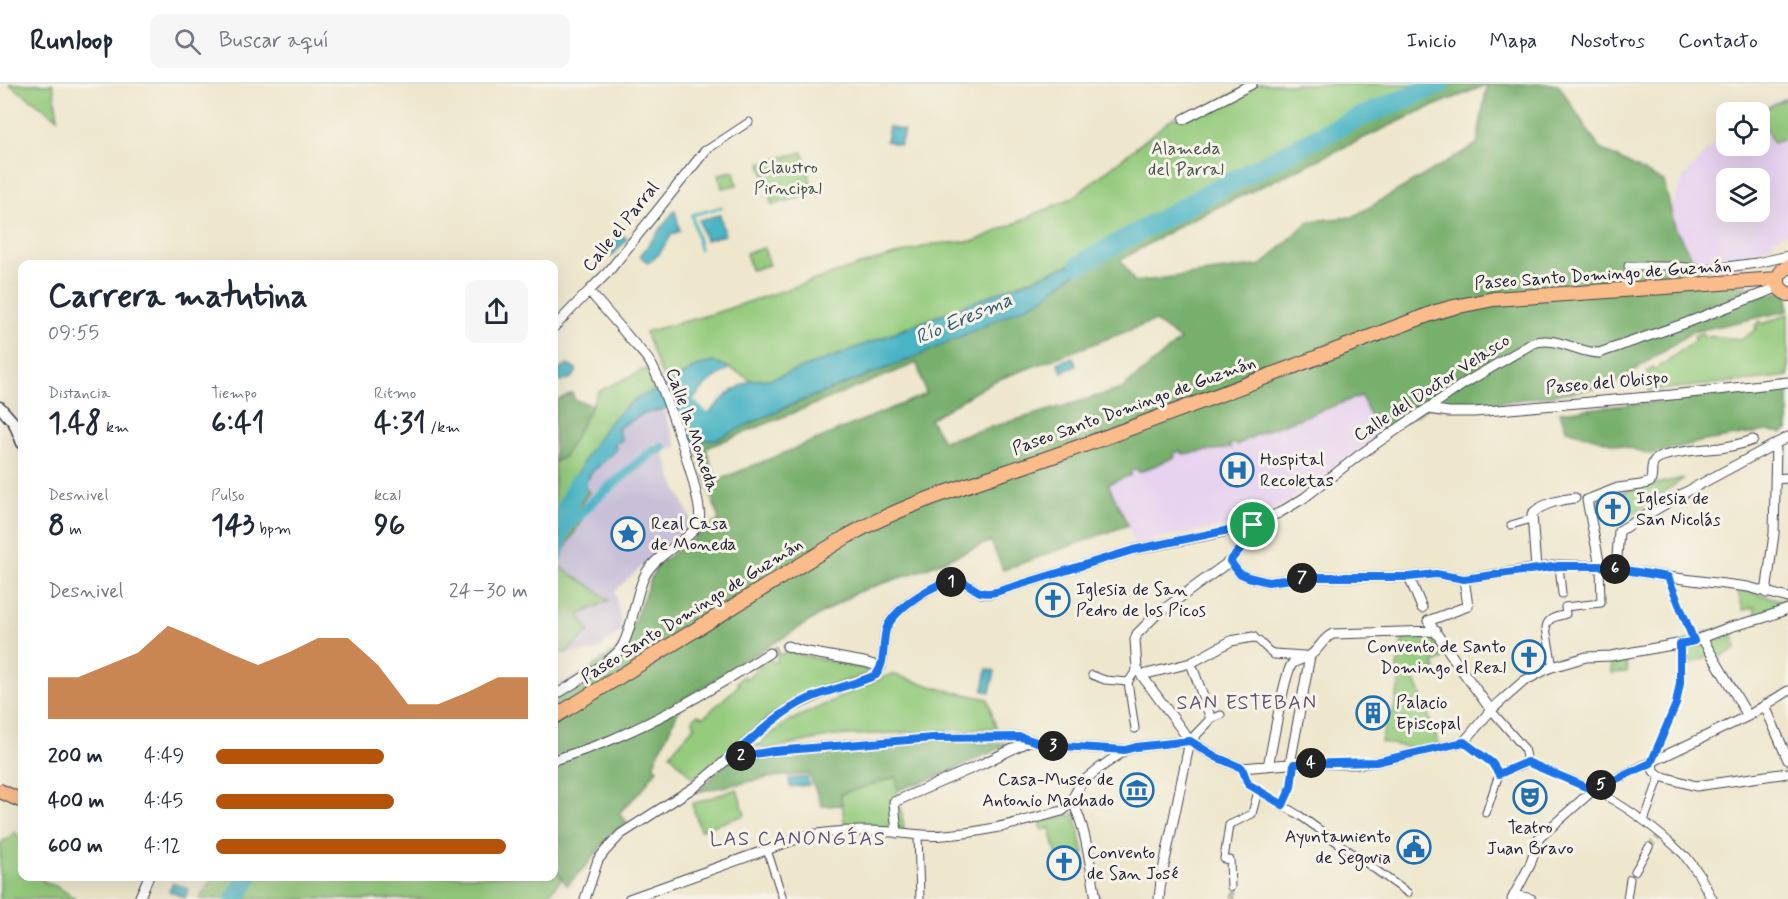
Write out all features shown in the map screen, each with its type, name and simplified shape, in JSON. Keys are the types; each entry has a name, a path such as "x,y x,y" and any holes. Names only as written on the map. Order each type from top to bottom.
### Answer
{"main road":[{"path":"1781,286 1780,273 1788,267"},
{"name":"Paseo Santo Domingo de Guzmán","path":"558,715 846,537 881,518 923,500 1081,446 1436,312 1494,299 1781,286"},
{"path":"0,791 18,799"}],"street":[{"path":"1184,119 1252,84"},
{"name":"Calle el Parral","path":"652,364 589,291 609,271 705,150 749,122"},
{"path":"1628,266 1719,268 1788,256"},
{"name":"Calle del Doctor Velasco","path":"881,668 885,632 889,622 895,614 925,592 944,583 955,580 979,592 996,592 1133,550 1253,525 1288,509 1358,456 1465,382 1537,342 1551,341 1590,353 1599,353 1686,323 1781,286"},
{"path":"558,323 589,291"},
{"name":"Calle la Moneda","path":"558,693 620,650 647,571 660,556 688,534 699,522 699,500 682,444 652,364"},
{"name":"Paseo del Obispo","path":"1428,409 1474,412 1672,395 1788,382"},
{"path":"0,407 14,423 18,432"},
{"path":"1616,569 1619,531 1788,437"},
{"path":"1536,569 1531,519 1537,509 1559,501 1582,499 1618,488 1650,482 1656,459 1675,453 1723,447 1753,440"},
{"path":"1766,593 1774,534 1776,443"},
{"path":"1775,479 1788,478"},
{"path":"1553,667 1546,626 1550,618 1566,614 1565,607 1601,603 1600,566 1582,499"},
{"path":"1512,525 1531,519"},
{"path":"1253,525 1242,547 1230,561 1156,615 1137,634 1135,640 1140,672 1190,741 1216,757 1242,768 1376,762 1464,742 1491,710 1524,681 1553,667 1586,657 1611,656 1698,640 1730,627 1788,609"},
{"path":"1230,561 1239,573 1268,582 1309,577 1409,577 1442,574 1464,579 1559,566 1600,566 1748,587 1788,598"},
{"path":"1559,566 1562,594"},
{"path":"1409,577 1422,609"},
{"path":"1668,577 1698,640 1712,658 1748,716"},
{"path":"1464,579 1468,606 1428,621 1491,710 1524,747 1523,764"},
{"path":"1268,766 1289,668 1296,661 1310,656 1323,641 1333,634 1436,631"},
{"path":"1092,675 1105,680 1128,682 1140,672 1191,663 1231,641 1253,637 1260,640 1268,651 1274,654 1310,656"},
{"path":"1680,644 1680,683 1676,704 1651,763 1654,771 1660,776 1696,786 1788,773"},
{"path":"585,899 598,860 613,841 688,792 772,721 793,707 825,692 876,675 881,668 864,662 802,651 787,646"},
{"path":"558,759 613,739 660,717 769,653"},
{"path":"1283,805 1291,787 1292,764 1310,656"},
{"path":"1191,663 1210,719"},
{"path":"1128,682 1135,729"},
{"path":"1531,899 1513,897 1530,865 1539,838 1593,790 1748,716 1788,691"},
{"path":"1765,706 1788,760"},
{"path":"1159,899 1190,741 1210,719 1221,715"},
{"path":"729,758 774,751 933,738 1021,737 1046,745 1125,750 1190,741"},
{"path":"897,833 894,802 1031,740"},
{"path":"1464,742 1492,763 1499,774"},
{"path":"629,899 805,836 834,831 944,836 1003,827 1062,811 1068,807 1076,790 1088,777 1125,750"},
{"path":"1486,813 1499,774 1523,764 1593,790 1644,821 1686,857 1712,899"},
{"path":"1242,768 1248,784 1337,840 1408,893"},
{"path":"1644,821 1660,776"},
{"path":"1231,887 1230,860 1224,859 1229,825 1252,814 1258,791"},
{"path":"1072,801 1079,817 1096,899"},
{"path":"918,835 920,899"},
{"path":"1635,871 1649,847"},
{"path":"766,850 783,899"},
{"path":"1627,899 1630,879"},
{"path":"139,899 147,881"}],"shaded area":[{"path":"1788,94 1788,232 1773,240 1768,247 1704,266 1668,234 1672,206 1684,176 1716,143 1716,156 1770,156 1770,104"},
{"name":"Hospital Recoletas","path":"1361,396 1380,437 1287,502 1241,523 1134,543 1128,525 1107,484 1131,475 1130,471 1138,469 1139,471 1175,457 1174,454 1181,451 1234,443 1237,445 1262,432"},
{"name":"Real Casa de Moneda","path":"663,408 677,447 664,452 673,481 693,523 690,529 673,538 615,591 622,630 595,652 558,653 558,558 580,505 589,492 582,484 590,477 589,475 614,444 617,428 641,415"}],"green space":[{"path":"9,84 53,84 58,118"},
{"name":"Alameda del Parral","path":"1252,84 1439,84 1346,123 1200,198 1102,252 771,379 751,380 714,362 691,369 666,386 645,332 712,314 860,265 934,244 975,241 1074,197 1174,117 1184,119"},
{"path":"1439,84 1558,84 1600,149 1664,182 1675,227 1700,274 1773,294 1788,288 1788,311 1692,332 1611,386 1499,403 1436,402 1380,437 1361,396 1262,432 1237,445 1234,443 1229,445 1231,448 1183,454 1181,451 1174,453 1175,457 1139,472 1137,469 1131,471 1131,475 1108,484 1128,525 1003,570 991,541 919,571 855,593 684,699 654,763 657,769 642,790 619,813 628,823 612,833 587,865 567,885 558,873 558,690 625,644 656,566 719,520 694,441 718,438 792,405 918,356 1040,300 1102,252 1200,198 1346,123","holes":["1487,85 1477,144 1353,217 1309,221 1262,265 1135,282 1121,260 1184,223 1421,111","1154,321 1180,340 1122,389 943,441 930,419 992,382","917,363 926,394 716,481 706,448"]},
{"path":"1788,97 1788,136 1773,143 1770,136 1770,106"},
{"name":"Claustro Pirncipal","path":"803,152 814,194 772,205 761,163"},
{"path":"734,171 737,185 722,188 719,174"},
{"path":"764,248 769,265 751,270 746,253"},
{"path":"1788,314 1788,376 1649,391 1649,375 1646,372 1653,367 1655,370 1695,340 1694,336 1702,333 1704,336 1742,339 1757,329 1755,326 1760,321 1763,324"},
{"path":"648,368 656,391 630,403 600,435 580,472 558,539 558,460 564,457 599,391"},
{"path":"1788,388 1788,430 1782,433 1767,431 1704,441 1650,454 1566,430 1560,412"},
{"path":"572,393 575,400 592,405 564,457 558,460 558,400"},
{"path":"1684,478 1625,520 1622,514 1632,505 1629,499 1624,498 1626,494 1623,491"},
{"path":"582,484 589,492 580,505 586,512 558,561 558,539 567,506"},
{"path":"1611,493 1614,501 1592,510 1590,502"},
{"path":"558,566 609,600 579,615 589,631 566,653 558,653"},
{"path":"1737,588 1788,602 1788,605 1757,619 1754,607 1743,610"},
{"path":"1731,626 1736,649 1716,658 1709,657 1683,666 1678,647 1693,636"},
{"path":"1403,637 1432,637 1443,659 1434,663 1436,669 1414,677 1439,744 1413,750 1381,742 1388,713 1393,713 1400,680 1395,678"},
{"path":"788,652 866,669 868,674 794,699 769,716 722,758 693,778 670,754 695,726 694,717 698,715 704,717 739,685 737,682 743,676 746,679 770,656 772,662 775,662 777,655"},
{"path":"1611,659 1626,659 1627,672 1611,673"},
{"path":"891,674 945,690 988,699 996,728 833,736 767,749 755,746 789,721"},
{"path":"943,740 1011,743 940,776 898,790 896,777 841,794 842,805 822,806 809,774 773,777 696,792 729,761 792,750"},
{"path":"896,777 904,829 845,828 841,794"},
{"path":"737,789 745,815 700,830 692,804"},
{"path":"1075,814 1084,854 1062,859 1061,856 1057,856 1050,828 1042,830 1040,823"},
{"path":"15,832 18,836 18,881 43,881 58,887 75,899 0,899 0,844"},
{"path":"558,873 562,878 547,896 549,899 199,899 211,881 558,881"}],"water":[{"path":"889,127 904,131 900,145 886,141"},
{"path":"675,210 680,231 672,234 659,254 648,263 640,256"},
{"path":"720,215 725,235 705,240 699,220"},
{"path":"620,233 627,239 611,257 604,250"},
{"path":"1102,252 1040,300 918,356 790,405 717,439 688,442 685,434 702,415 705,417 729,393 751,380 771,379 825,360"},
{"path":"1073,357 1076,366 1062,372 1058,363"},
{"path":"714,362 730,368 710,381 682,410 675,406 641,415 618,428 622,440 614,444 617,449 589,475 590,477 582,484 567,506 577,475 587,456 600,435 624,408 639,397 665,387 699,366"},
{"path":"567,365 576,369 576,373 561,382 558,379 558,372"},
{"path":"987,669 995,671 990,692 983,690"},
{"path":"807,777 809,785 790,787 789,779"},
{"path":"173,883 189,889 185,898 169,891"}],"waterway":[{"name":"Río Eresma","path":"1080,264 1200,198 1346,123 1440,84"},
{"path":"700,249 692,215 722,207"},
{"name":"Río Eresma","path":"663,398 679,401 706,423 713,425 722,423"},
{"path":"559,536 595,499 652,452 662,448"},
{"name":"Río Eresma","path":"558,539 567,506 578,483"},
{"name":"Río Eresma","path":"235,899 246,881"}],"tunnel":[{"path":"769,653 787,646"},
{"path":"1649,847 1660,835"},
{"path":"1230,899 1231,887"}],"place":[{"name":"Hospital Recoletas","path":"1237,470"},
{"name":"Iglesia de San Nicolás","path":"1613,509"},
{"name":"Real Casa de Moneda","path":"628,534"},
{"name":"Iglesia de San Pedro de los Picos","path":"1053,600"},
{"name":"Convento de Santo Domingo el Real","path":"1529,657"},
{"name":"Palacio Episcopal","path":"1373,713"},
{"name":"Casa-Museo de Antonio Machado","path":"1137,790"},
{"name":"Teatro Juan Bravo","path":"1530,797"},
{"name":"Ayuntamiento de Segovia","path":"1414,847"},
{"name":"Convento de San José","path":"1064,863"}],"district":[{"name":"SAN ESTEBAN","path":"1247,703"},
{"name":"LAS CANONGÍAS","path":"798,839"}],"route":[{"path":"1253,525 1242,547 1230,561 1239,573 1268,582 1309,577 1409,577 1436,574 1464,579 1559,566 1600,566 1668,577 1694,641 1680,644 1680,683 1676,704 1651,763 1593,790 1527,762 1499,774 1492,763 1464,742 1376,762 1294,764 1291,787 1283,805 1250,786 1242,768 1216,757 1190,741 1125,750 1046,745 1021,737 933,738 774,751 729,758 772,721 793,707 825,692 876,675 883,659 885,632 889,622 895,614 925,592 944,583 955,580 979,592 996,592 1133,550 1253,525"}]}
